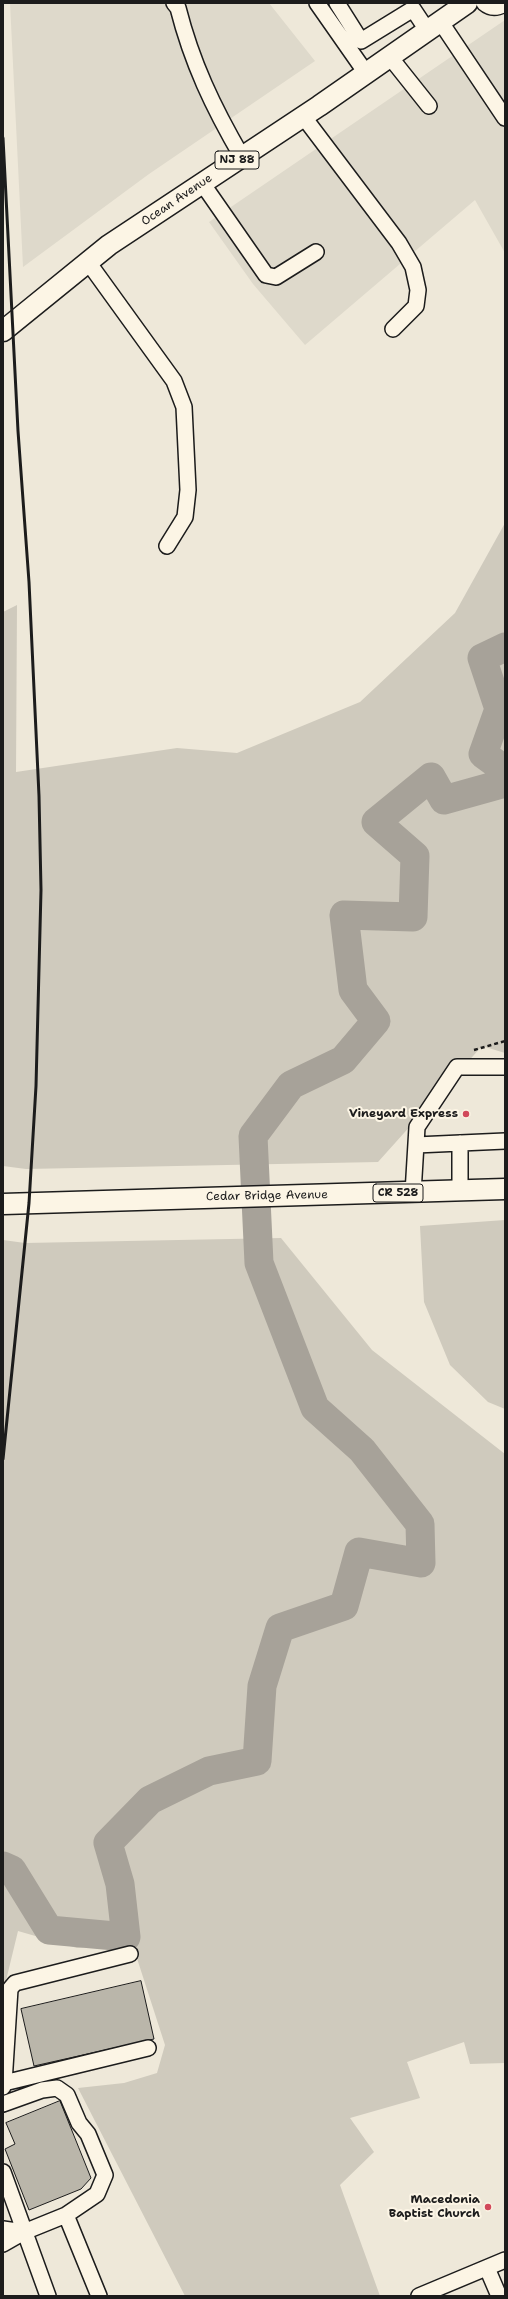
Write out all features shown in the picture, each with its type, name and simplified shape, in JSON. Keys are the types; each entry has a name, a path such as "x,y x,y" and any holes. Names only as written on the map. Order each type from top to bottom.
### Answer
{"main road":[{"name":"Ocean Avenue","path":"8,327 109,245 303,116 467,3"},
{"name":"Cedar Bridge Avenue","path":"3,1204 164,1198 413,1193 505,1189"}],"street":[{"path":"174,3 178,8 188,48 214,106 242,157"},
{"path":"317,3 366,73"},
{"path":"337,3 362,41 413,9 434,26 505,118"},
{"path":"484,3 489,7 498,8 505,4"},
{"path":"390,57 430,106"},
{"path":"303,116 399,243 413,267 418,290 416,306 393,329"},
{"path":"202,183 266,275 276,278 316,252"},
{"path":"88,262 174,381 184,407 188,490 185,517 167,546"},
{"path":"413,1193 416,1127 457,1067 505,1067"},
{"path":"416,1145 505,1141"},
{"path":"460,1143 460,1191"},
{"path":"130,1954 15,1983 10,1989 4,2085 148,2048"},
{"path":"3,2104 42,2090 57,2088 67,2095 79,2123 88,2134 105,2175 97,2194 66,2216 24,2232 3,2244"},
{"path":"3,2172 48,2296"},
{"path":"66,2216 99,2296"},
{"path":"3,2229 24,2232"},
{"path":"419,2296 505,2260"},
{"path":"487,2268 499,2296"}],"shaded area":[{"path":"10,3 269,3 315,61 149,174 23,267"},
{"path":"505,20 505,253 475,200 305,345 253,284 209,222"},
{"path":"505,523 505,1053 482,1046 378,1162 26,1169 3,1166 3,612 17,605 16,772 177,748 237,753 360,702 455,613"},
{"path":"505,1220 505,1409 488,1402 450,1365 424,1302 420,1226"},
{"path":"281,1238 372,1350 505,1454 505,2063 470,2064 464,2042 407,2062 420,2098 350,2118 374,2152 340,2185 380,2296 185,2296 78,2088 124,2083 157,2073 165,2045 132,1943 77,1948 18,1931 3,1993 3,1240 25,1243"}],"building":[{"path":"141,1981 154,2039 34,2066 21,2009"},
{"path":"60,2101 91,2178 81,2189 29,2210 5,2149 15,2144 6,2123"}],"waterway":[{"path":"505,647 482,658 499,709 483,754 505,770"},
{"path":"3,1866 12,1870 49,1930 126,1937 120,1884 108,1843 150,1800 209,1771 257,1761 262,1686 280,1628 344,1606 359,1552 421,1563 420,1524 362,1450 315,1408 259,1263 253,1136 291,1085 343,1060 376,1021 353,990 344,915 413,917 415,856 376,822 431,777 444,800 505,783"}],"railway":[{"path":"3,138 18,431 29,582 39,796 41,890 36,1086 29,1203 3,1459"}],"place":[{"name":"Vineyard Express","path":"466,1114"},
{"name":"Macedonia Baptist Church","path":"488,2207"}]}
